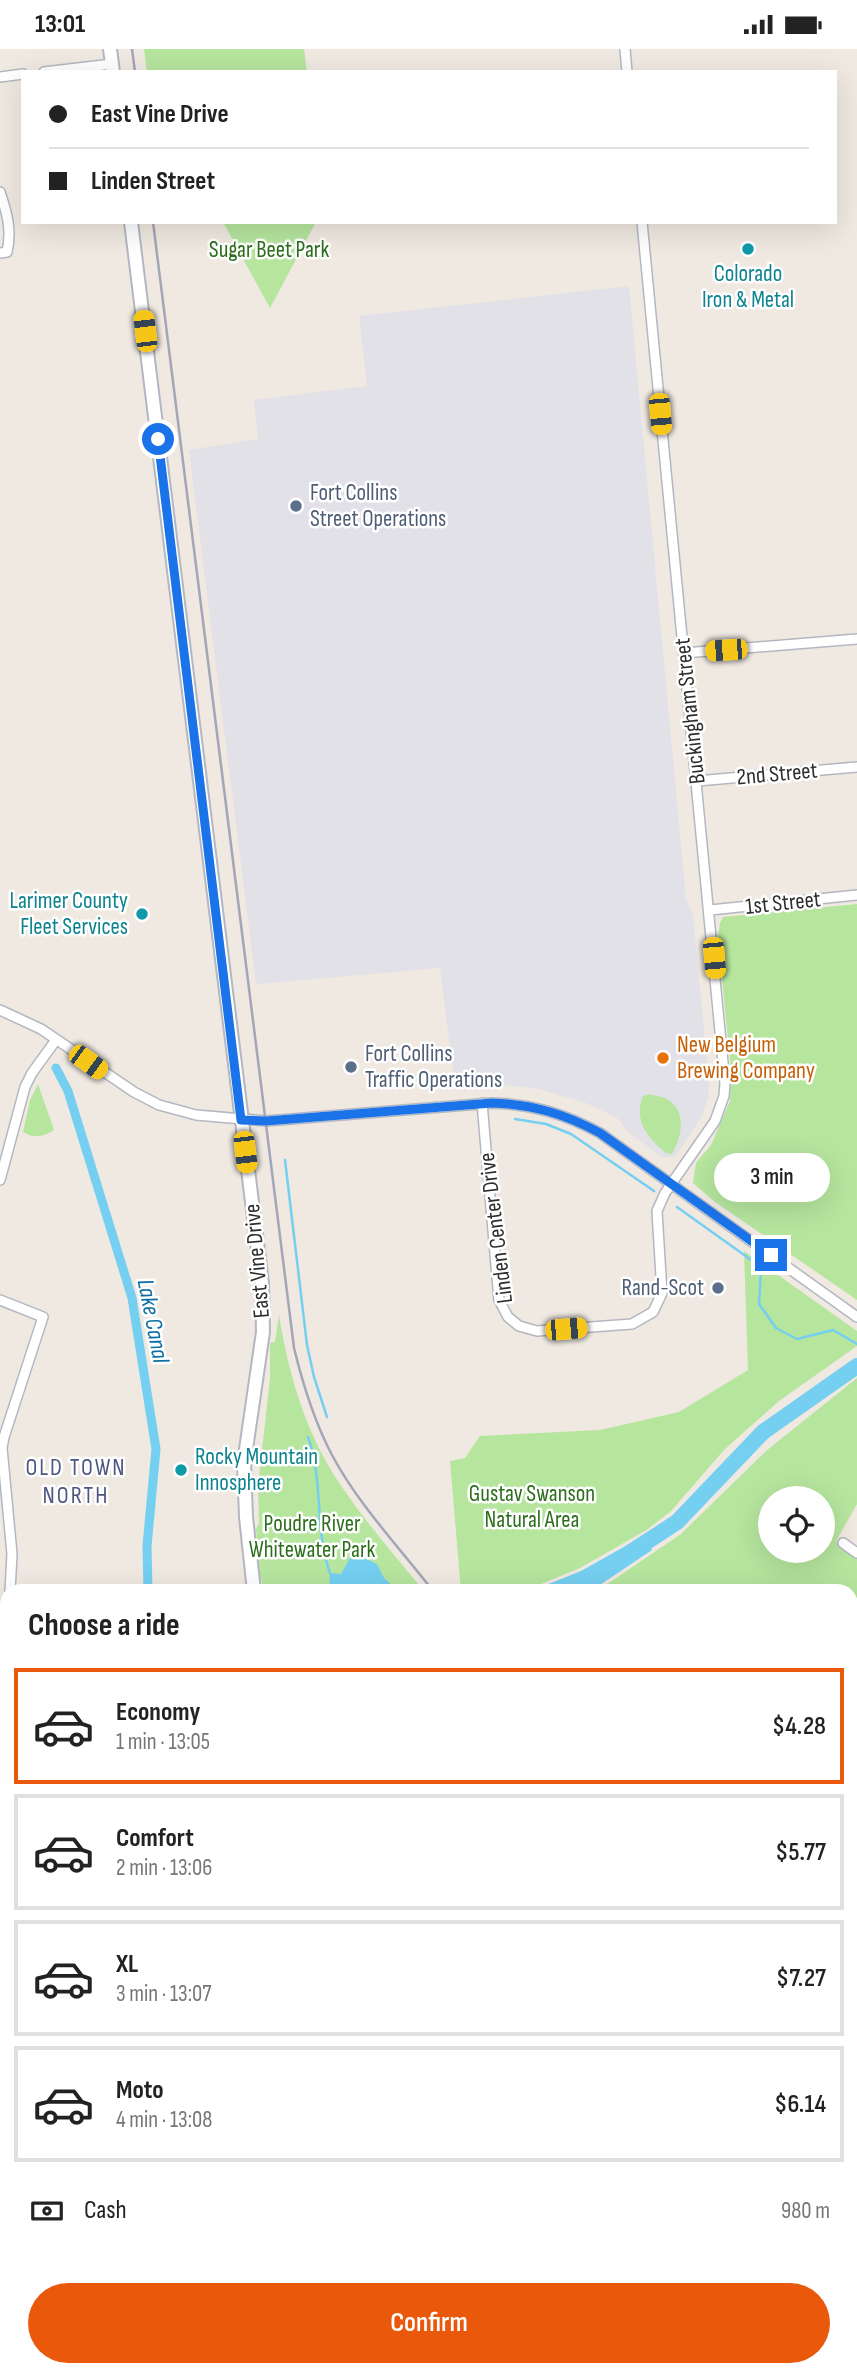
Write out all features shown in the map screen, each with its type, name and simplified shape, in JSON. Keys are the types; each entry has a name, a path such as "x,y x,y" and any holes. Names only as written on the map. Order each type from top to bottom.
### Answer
{"main road":[{"path":"110,49 112,68"},
{"name":"East Vine Drive","path":"131,224 264,1312 244,1463 246,1517 253,1584"}],"street":[{"path":"625,49 627,70"},
{"path":"78,70 112,68"},
{"path":"0,77 21,74"},
{"path":"0,192 8,217 10,237 7,252 0,253"},
{"name":"Buckingham Street","path":"642,224 725,1069 724,1096 715,1121 672,1185"},
{"path":"684,653 857,639"},
{"name":"2nd Street","path":"697,781 857,767"},
{"name":"1st Street","path":"710,910 857,895"},
{"path":"0,1010 41,1029 108,1077 159,1105 196,1115 266,1121 482,1103 526,1105 569,1117 600,1133 857,1317"},
{"path":"0,1180 24,1087 56,1040"},
{"name":"Linden Center Drive","path":"482,1103 499,1300 508,1317 519,1327 537,1331 632,1324 653,1313 662,1293 657,1212 661,1199 672,1185"},
{"path":"0,1300 43,1317 4,1437 4,1501 12,1571 11,1584"},
{"path":"843,1543 857,1553"}],"shaded area":[{"path":"629,286 686,899 693,915 709,1083 708,1099 701,1118 675,1157 662,1157 629,1133 617,1118 586,1103 539,1089 492,1084 455,1086 440,968 256,984 189,450 258,439 254,400 367,386 359,316"}],"green space":[{"path":"144,49 304,49 307,70 147,70"},
{"name":"Sugar Beet Park","path":"224,224 315,224 270,308"},
{"path":"857,904 857,1300 715,1202 693,1183 696,1163 711,1145 730,1101 731,1069 718,937 723,917"},
{"path":"38,1084 54,1130 42,1136 23,1132 30,1100"},
{"path":"649,1094 668,1100 679,1113 680,1134 672,1154 666,1153 653,1141 641,1121 640,1105 643,1096"},
{"name":"Gustav Swanson Natural Area","path":"744,1251 857,1331 857,1346 779,1401 724,1450 671,1511 648,1529 580,1568 541,1584 460,1584 450,1461 465,1458 480,1436 600,1430 679,1412 748,1370"},
{"name":"Poudre River Whitewater Park","path":"279,1315 294,1384 320,1449 353,1503 418,1584 262,1584 256,1529 259,1523 258,1486 270,1379 270,1343 275,1342"},
{"path":"857,1378 857,1504 836,1541 857,1558 857,1584 607,1584 681,1534 766,1451"}],"water":[{"path":"645,1535 652,1550 601,1584 548,1584 581,1571"},
{"path":"362,1557 377,1564 384,1578 391,1584 329,1584 330,1573 341,1574 350,1558"}],"waterway":[{"name":"Lake Canal","path":"56,1068 68,1091 132,1298 156,1449 147,1546 148,1584"},
{"path":"515,1119 546,1124 571,1134 654,1191"},
{"path":"285,1160 307,1345 327,1417"},
{"path":"677,1207 754,1262 761,1271 759,1304 776,1328 797,1339 833,1330 857,1344"},
{"path":"631,1552 677,1522 763,1432 857,1366"},
{"path":"308,1437 316,1471 322,1540 330,1573"}],"railway":[{"path":"132,49 135,70"},
{"path":"153,224 294,1348 310,1403 342,1473 366,1508 427,1584"}],"place":[{"name":"Colorado Iron & Metal","path":"748,249"},
{"name":"Fort Collins Street Operations","path":"296,506"},
{"name":"Larimer County Fleet Services","path":"142,914"},
{"name":"New Belgium Brewing Company","path":"663,1058"},
{"name":"Fort Collins Traffic Operations","path":"351,1067"},
{"name":"Rand-Scot","path":"718,1288"},
{"name":"Rocky Mountain Innosphere","path":"181,1470"}],"district":[{"name":"OLD TOWN NORTH","path":"76,1481"}],"route":[{"path":"158,439 241,1120 266,1121 492,1103 526,1105 569,1117 600,1133 771,1255"}]}
